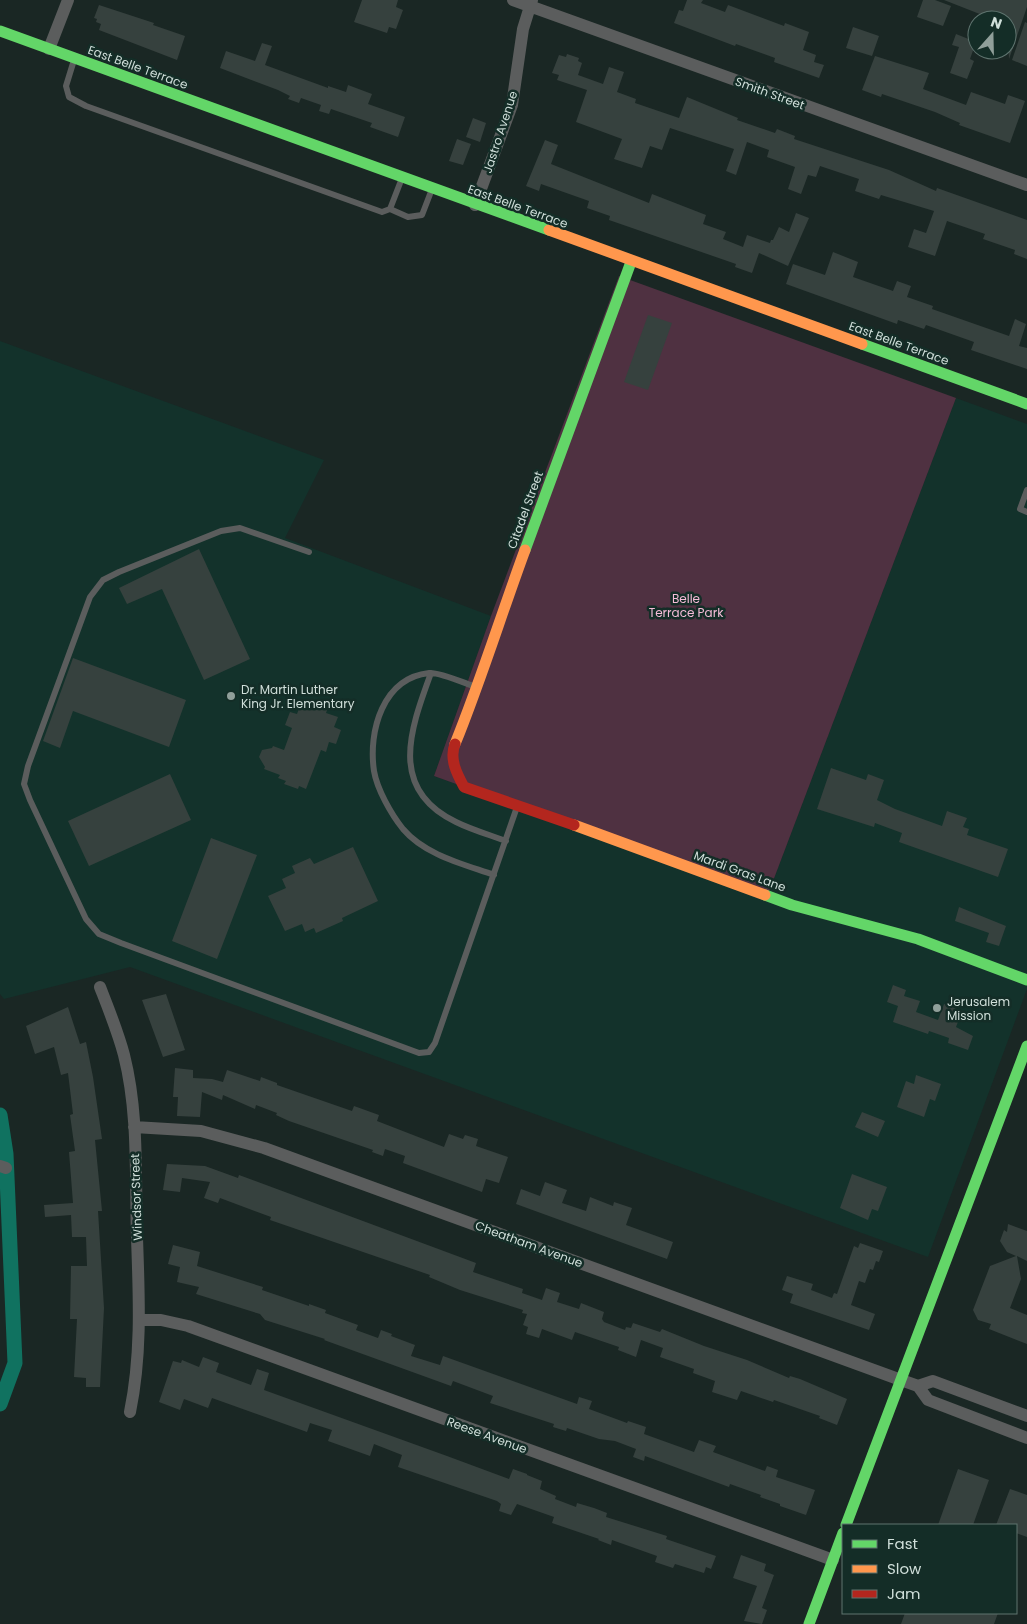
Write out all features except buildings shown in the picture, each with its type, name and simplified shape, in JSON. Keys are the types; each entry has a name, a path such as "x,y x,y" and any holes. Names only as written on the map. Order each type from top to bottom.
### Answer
{"street":[{"path":"49,49 68,0"},
{"name":"Smith Street","path":"513,0 531,3 1027,185"},
{"name":"Jastro Avenue","path":"475,205 512,105 523,29 531,3"},
{"name":"East Belle Terrace","path":"0,32 1027,404"},
{"name":"Citadel Street","path":"455,769 453,750 478,687 496,628 631,262"},
{"name":"Mardi Gras Lane","path":"455,769 464,787 518,804 792,905 918,939 1027,980"},
{"name":"Windsor Street","path":"100,987 114,1022 124,1056 131,1091 134,1127 139,1320 138,1357 130,1412"},
{"path":"846,1524 1027,1046"},
{"name":"Cheatham Avenue","path":"134,1127 201,1131 264,1148 918,1386 928,1400 1027,1438"},
{"name":"Reese Avenue","path":"139,1320 161,1320 188,1326 833,1560"},
{"name":"Cheatham Avenue","path":"918,1386 933,1381 1027,1416"},
{"path":"809,1624 842,1536"}],"lane":[{"path":"75,58 66,86 69,97 86,106 382,212 390,208 402,178"},
{"path":"390,208 408,217 422,215 432,189"},
{"path":"1027,490 1020,509 1027,512"},
{"path":"310,552 240,528 221,531 118,572 103,580 90,597 28,766 24,784 86,918 99,934 419,1053 429,1052 435,1043 518,804"},
{"path":"431,673 412,725 409,751 413,779 429,803 455,822 506,841"},
{"path":"478,687 431,673 408,677 389,694 378,718 373,747 374,772 387,803 403,829 423,846 445,857 494,875"}],"shaded area":[{"name":"Dr. Martin Luther King Jr. Elementary","path":"0,341 324,460 285,538 491,616 434,776 767,897 956,398 1027,424 1027,989 928,1257 130,967 4,999 0,994"}],"green space":[{"name":"Belle Terrace Park","path":"619,276 956,398 767,897 434,776 491,616"}],"waterway":[{"path":"0,1115 6,1154 15,1363 0,1404"}],"traffic: fast":[{"path":"0,31 549,230"},
{"path":"525,550 631,262"},
{"path":"862,344 1027,404"},
{"path":"765,895 792,905 918,939 1027,980"},
{"path":"846,1524 1027,1046"},
{"path":"809,1624 842,1536"}],"traffic: slow":[{"path":"549,230 862,344"},
{"path":"455,744 474,696 525,550"},
{"path":"574,825 765,895"}],"traffic: jam":[{"path":"455,744 453,761 456,772 464,787 574,825"}],"place":[{"name":"Dr. Martin Luther King Jr. Elementary","path":"231,696"},
{"name":"Jerusalem Mission","path":"937,1008"}]}
